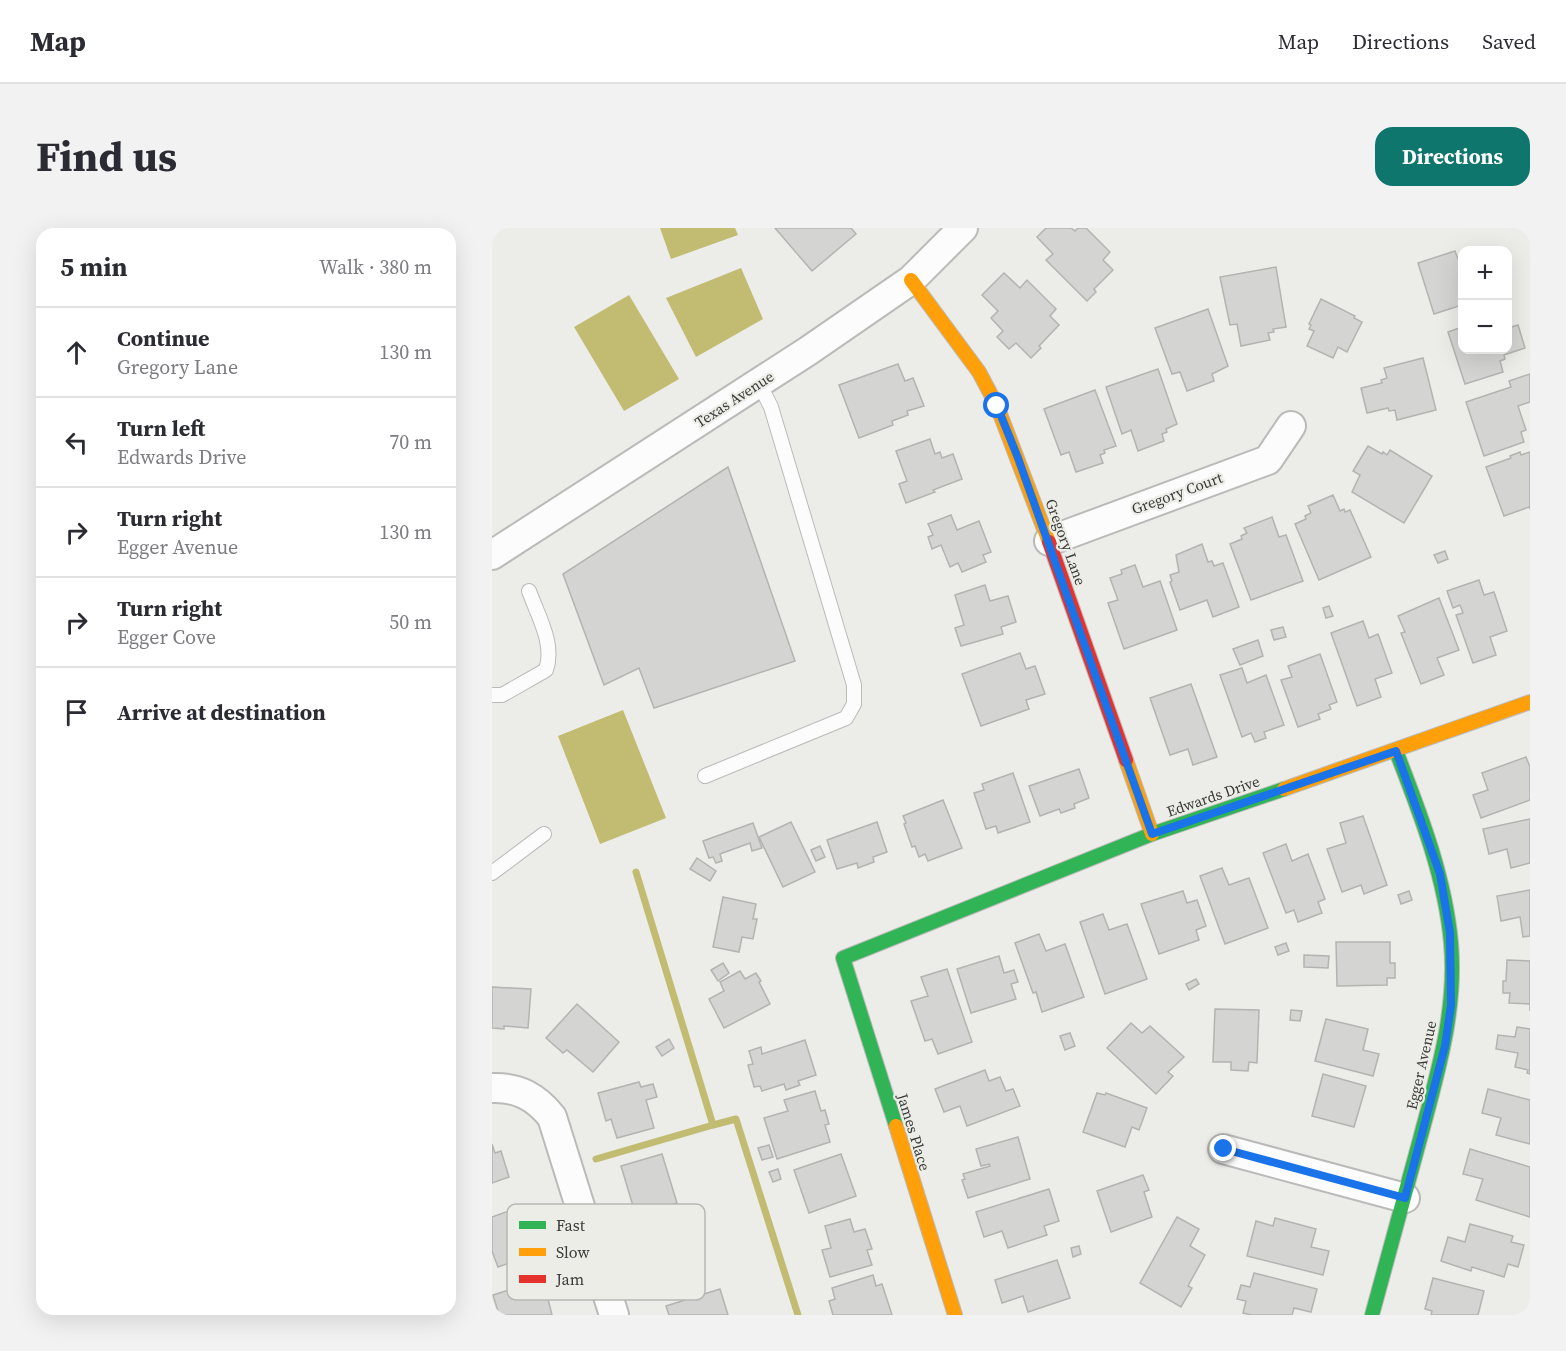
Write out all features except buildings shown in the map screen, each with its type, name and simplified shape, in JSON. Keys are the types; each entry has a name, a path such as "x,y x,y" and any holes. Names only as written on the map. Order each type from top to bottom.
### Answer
{"street":[{"name":"Texas Avenue","path":"492,555 759,383 910,280 963,228"},
{"name":"Gregory Lane","path":"910,280 979,372 997,406 1018,458 1152,834"},
{"name":"Gregory Court","path":"1048,541 1268,460 1291,426"},
{"name":"Edwards Drive","path":"843,958 1152,834 1396,751 1530,702"},
{"name":"Egger Avenue","path":"1372,1315 1445,1046 1451,1005 1450,933 1440,874 1396,751"},
{"name":"James Place","path":"843,958 955,1315"},
{"path":"492,1088 512,1089 529,1095 544,1107 552,1118 579,1204"},
{"path":"1224,1149 1405,1198"},
{"path":"609,1300 614,1315"}],"lane":[{"path":"705,777 846,718 854,704 854,685 771,408 759,383"},
{"path":"492,694 502,695 546,670 550,648 529,591"},
{"path":"492,873 544,834"}],"shaded area":[{"path":"660,228 735,228 738,235 671,259"},
{"path":"741,268 763,319 696,357 666,298"},
{"path":"629,295 679,379 624,411 574,327"},
{"path":"623,710 666,818 600,844 558,736"}],"waterway":[{"path":"636,872 713,1125 736,1119 798,1315"},
{"path":"596,1159 713,1125"}],"traffic: fast":[{"path":"1372,1315 1439,1067 1451,993 1451,943 1443,893 1422,821 1396,751"},
{"path":"896,1126 843,958 1152,834 1284,789"}],"traffic: slow":[{"path":"911,280 979,372 997,406 1049,542"},
{"path":"1284,789 1530,702"},
{"path":"1126,760 1152,834"},
{"path":"896,1126 955,1315"}],"traffic: jam":[{"path":"1049,542 1126,760"}],"route":[{"path":"997,406 1018,458 1152,834 1396,751 1440,874 1450,933 1451,1005 1445,1046 1405,1198 1224,1149"}]}
